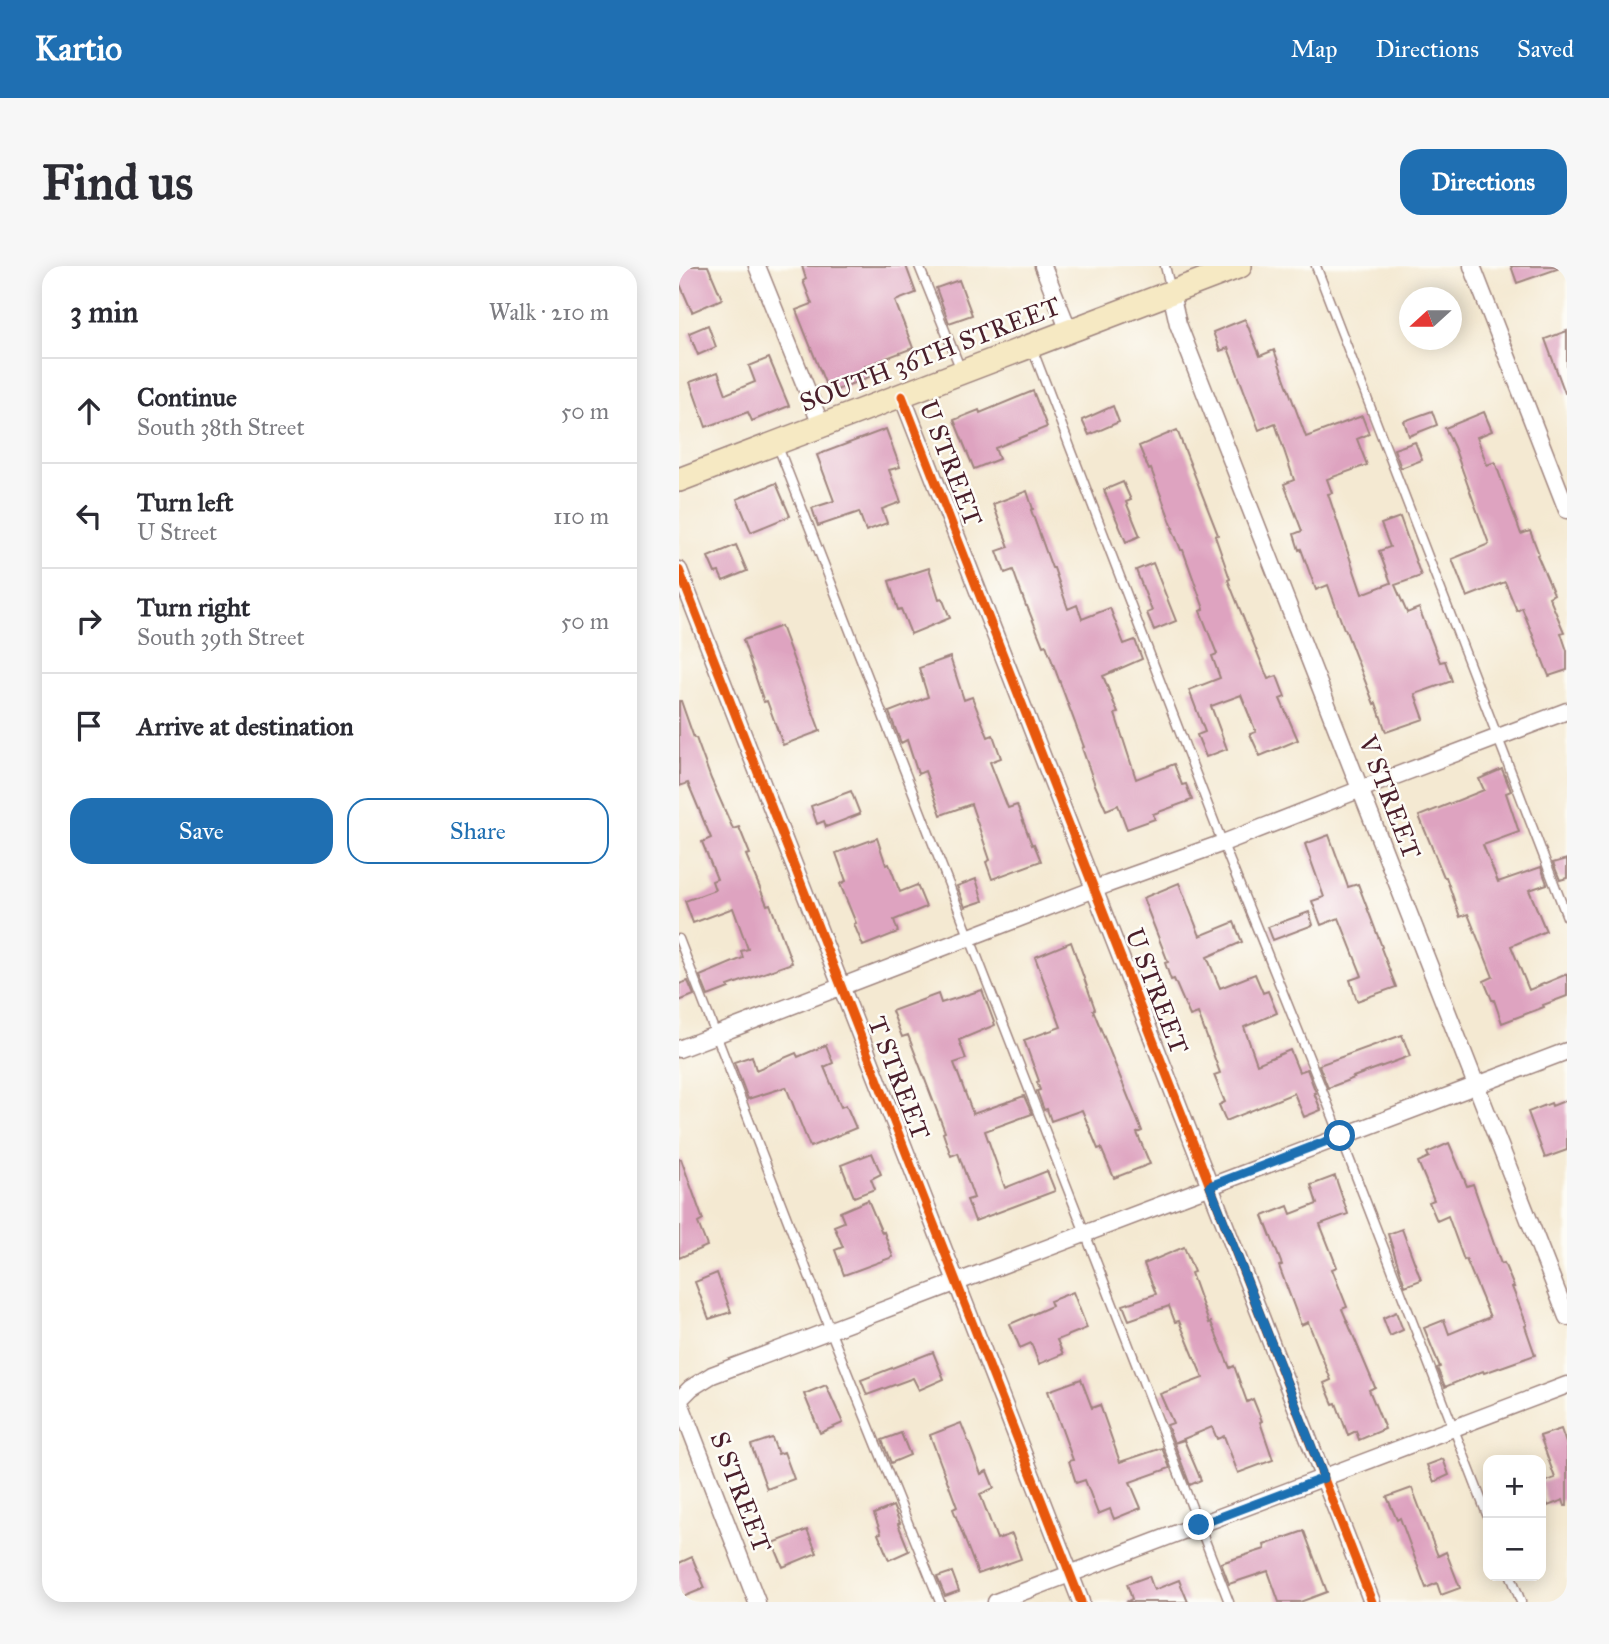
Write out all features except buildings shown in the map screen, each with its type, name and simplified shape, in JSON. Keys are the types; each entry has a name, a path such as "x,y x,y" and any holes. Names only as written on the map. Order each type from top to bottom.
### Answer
{"main road":[{"name":"SOUTH 36TH STREET","path":"679,480 1240,266"}],"street":[{"path":"757,266 821,425"},
{"path":"1043,266 1069,331"},
{"path":"1472,266 1567,510"},
{"name":"V STREET","path":"1171,293 1178,324 1567,1317"},
{"name":"U STREET","path":"902,396 1372,1602"},
{"name":"T STREET","path":"679,570 1081,1602"},
{"path":"679,1049 1567,711"},
{"path":"679,1400 691,1388 712,1375 1567,1051"},
{"path":"996,1602 1567,1385"},
{"name":"S STREET","path":"679,1400 757,1602"}],"lane":[{"path":"919,266 962,372"},
{"path":"1165,266 1171,293"},
{"path":"1316,266 1567,917"},
{"path":"1031,346 1483,1504"},
{"path":"776,442 1229,1602"},
{"path":"679,939 830,1331 940,1602"},
{"path":"1513,1581 1521,1602"}],"cycle path":[{"path":"902,396 1372,1602"},
{"path":"679,570 1081,1602"}],"route":[{"path":"1199,1525 1324,1478 1210,1186 1340,1136"}]}
